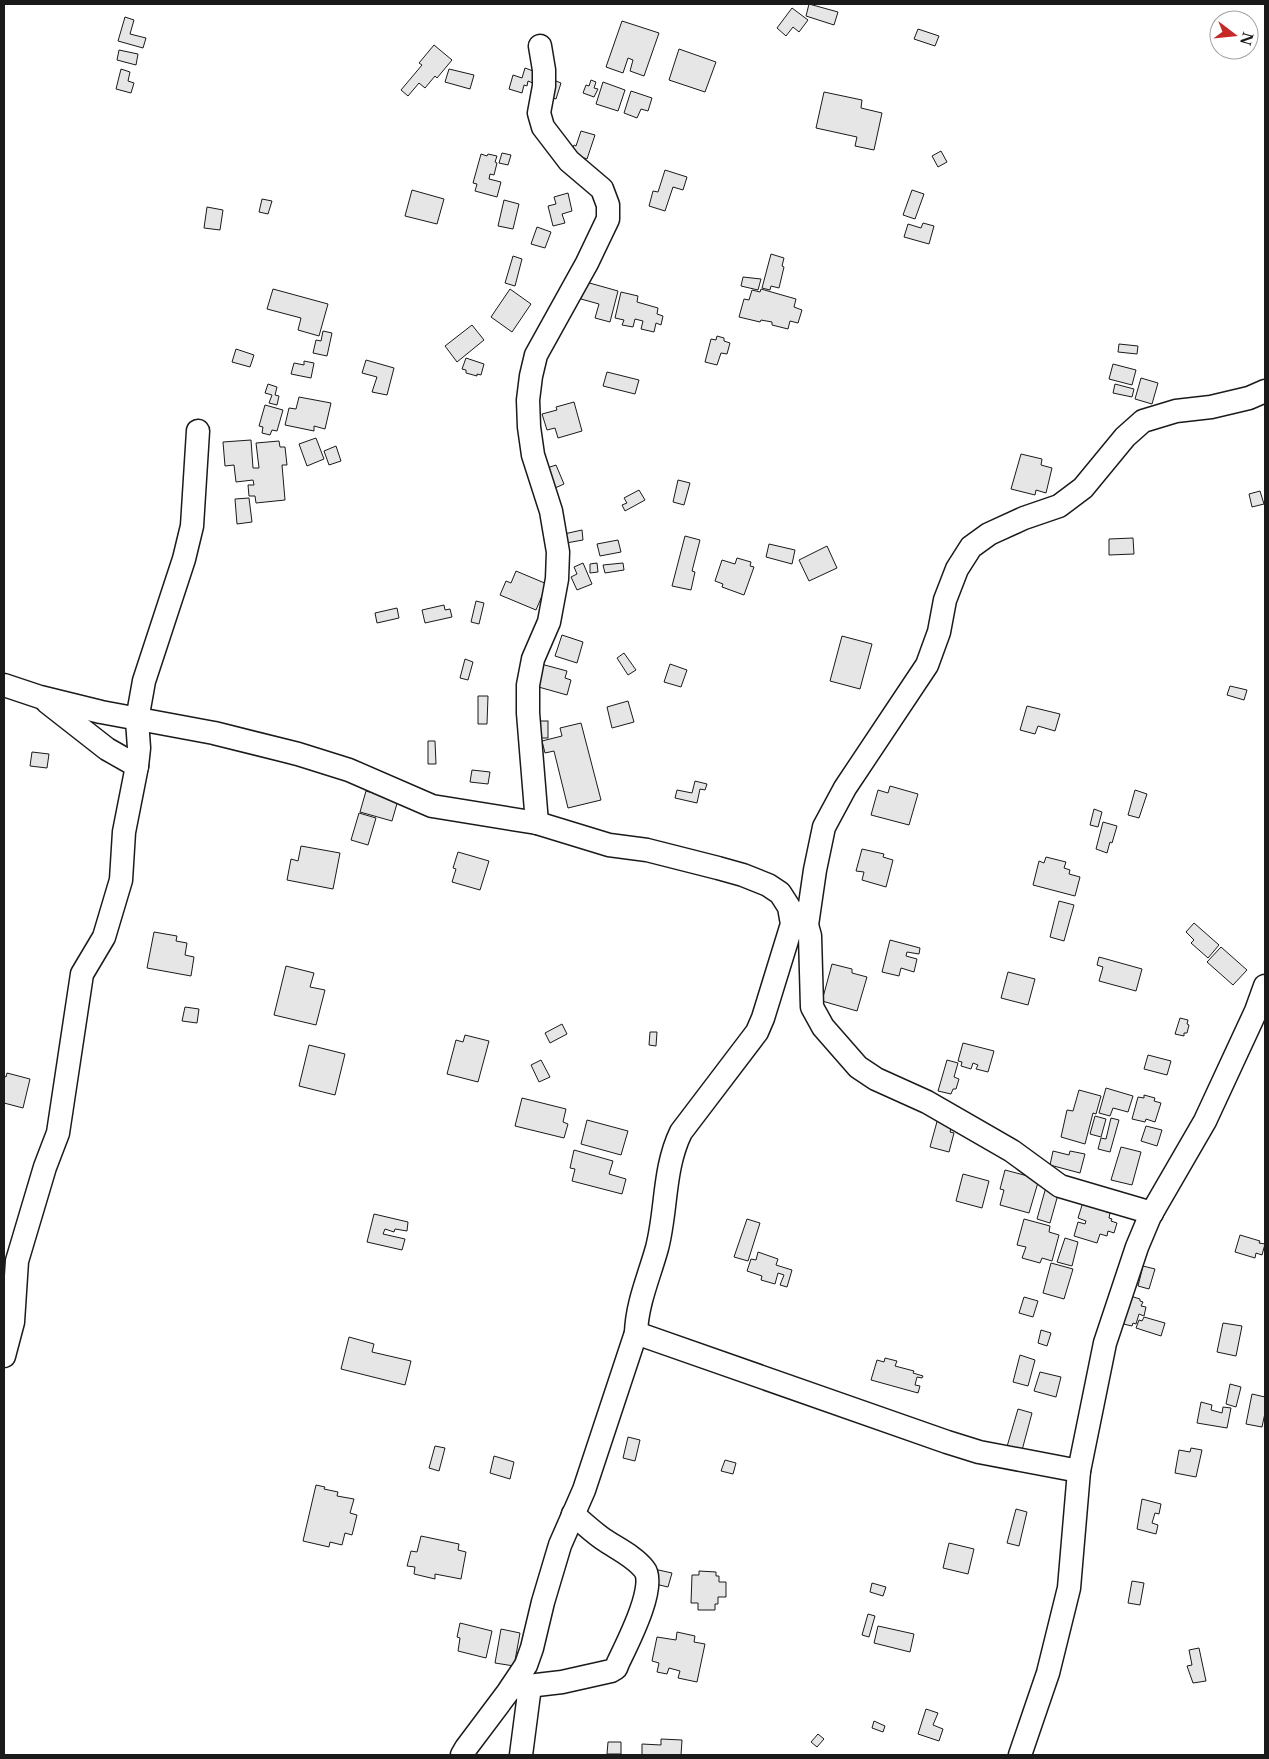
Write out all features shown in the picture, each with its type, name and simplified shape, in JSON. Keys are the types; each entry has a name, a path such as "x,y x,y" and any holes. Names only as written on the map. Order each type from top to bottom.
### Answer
{"street":[{"path":"537,823 528,713 528,684 533,659 549,622 558,579 558,552 551,512 533,455 528,427 528,400 536,355 592,255 608,219 608,205 602,189 570,161 543,127 539,113 544,86 544,70 540,46"},
{"path":"806,925 824,827 845,788 927,665 938,632 945,600 957,569 971,547 989,534 1024,518 1059,506 1083,488 1125,437 1142,422 1176,411 1211,407 1249,398 1265,391"},
{"path":"4,1356 13,1322 17,1261 44,1167 58,1133 82,974 104,937 121,880 124,832 139,748 137,720 144,681 184,559 192,526 198,431"},
{"path":"4,685 40,697 137,720 214,733 298,754 349,770 432,806 537,823 609,845 655,852 743,875 768,885 780,893 789,907 801,916 806,925 810,936 812,1007 823,1027 858,1067 876,1079 926,1102 1012,1151 1060,1186 1152,1213"},
{"path":"40,697 107,749 137,766"},
{"path":"521,1755 520,1687 560,1545 584,1490 636,1333 636,1317 642,1292 657,1248 664,1199 675,1146 681,1132 756,1032 763,1018 792,924 789,907"},
{"path":"1020,1755 1048,1674 1069,1588 1080,1471 1105,1343 1137,1247 1152,1213 1204,1121 1256,1011 1265,986"},
{"path":"636,1333 948,1442 1003,1457 1080,1471"},
{"path":"462,1755 520,1687 562,1682 608,1672 616,1668 633,1631 646,1591 647,1578 644,1568 601,1538 574,1514"}],"building":[{"path":"809,4 838,12 834,25 806,16"},
{"path":"792,8 808,20 799,32 793,27 786,36 777,28"},
{"path":"125,17 134,20 130,34 146,38 143,48 118,41"},
{"path":"622,21 659,33 644,76 630,71 633,60 628,58 623,73 606,67"},
{"path":"918,29 939,36 935,46 914,39"},
{"path":"434,45 452,60 437,78 435,76 425,88 419,83 408,96 401,90 422,65 419,63"},
{"path":"679,49 716,62 705,92 669,80"},
{"path":"119,50 138,54 136,65 117,60"},
{"path":"525,68 536,72 533,83 528,81 527,86 524,85 522,93 509,89 513,75 522,78"},
{"path":"121,69 130,72 128,81 134,83 131,93 116,89"},
{"path":"449,69 474,75 470,89 445,82"},
{"path":"551,79 561,83 556,99 546,96"},
{"path":"591,80 596,82 594,88 598,89 594,97 583,93 586,85 589,86"},
{"path":"603,82 625,90 618,111 596,104"},
{"path":"631,91 652,98 648,111 641,109 637,118 624,113"},
{"path":"824,92 862,100 861,108 882,113 874,150 855,146 857,137 816,128"},
{"path":"581,131 595,135 587,159 571,153 574,145 576,146"},
{"path":"941,151 947,162 938,167 932,156"},
{"path":"502,153 511,155 508,165 499,163"},
{"path":"481,154 497,156 494,175 490,174 489,179 501,182 497,197 475,191 477,184 473,183"},
{"path":"665,170 687,177 683,190 673,187 665,211 649,206 653,191 658,192"},
{"path":"412,190 444,199 437,224 405,216"},
{"path":"912,190 924,194 915,219 903,215"},
{"path":"568,193 572,211 562,214 565,223 553,226 548,206 556,204 554,197"},
{"path":"262,199 272,201 268,214 259,212"},
{"path":"504,200 519,204 513,229 498,226"},
{"path":"207,207 223,210 220,230 204,228"},
{"path":"923,223 934,226 929,244 904,237 908,224 921,228"},
{"path":"537,227 551,232 545,248 531,244"},
{"path":"771,254 784,258 782,266 784,267 779,288 771,286 770,290 762,288"},
{"path":"513,256 522,259 515,286 505,283"},
{"path":"743,277 761,279 758,290 741,286"},
{"path":"586,282 618,291 610,322 595,318 599,304 581,299"},
{"path":"273,289 328,304 319,336 298,330 301,318 267,309"},
{"path":"510,289 531,304 512,332 491,317"},
{"path":"761,289 796,299 794,307 802,310 798,323 790,321 788,329 772,325 772,322 761,320 760,322 739,317 744,299 749,300 752,290 760,292"},
{"path":"621,292 638,296 637,302 658,308 657,314 663,316 661,325 656,323 654,332 641,329 643,321 635,319 633,327 622,325 624,320 615,318"},
{"path":"472,325 484,340 457,362 445,346"},
{"path":"323,331 332,333 327,356 313,353 316,340 321,341"},
{"path":"717,336 724,338 724,341 730,343 727,354 721,353 717,365 705,362 711,339 716,340"},
{"path":"1119,344 1138,346 1137,354 1118,352"},
{"path":"236,349 254,355 250,367 232,362"},
{"path":"466,358 484,364 481,375 477,374 477,376 466,373 466,370 462,369"},
{"path":"366,360 394,368 387,395 372,392 377,377 362,373"},
{"path":"304,361 314,363 311,378 291,374 294,363 304,365"},
{"path":"1113,364 1136,370 1132,385 1109,379"},
{"path":"607,372 639,380 635,394 603,386"},
{"path":"1141,378 1158,383 1152,404 1135,399"},
{"path":"268,384 277,387 275,395 279,396 277,405 269,403 272,395 265,393"},
{"path":"1115,384 1134,389 1132,397 1113,393"},
{"path":"299,397 331,403 325,429 314,426 314,431 285,425 289,408 296,409"},
{"path":"574,402 582,431 558,438 555,428 547,430 542,414 557,410 556,407"},
{"path":"265,405 283,410 277,431 272,430 270,435 262,433 263,427 259,426"},
{"path":"316,438 324,459 307,466 299,444"},
{"path":"251,440 253,468 259,468 256,443 279,441 280,447 285,447 287,465 282,465 285,500 256,503 255,496 249,496 248,485 254,485 253,480 236,482 234,465 225,466 223,442"},
{"path":"336,446 341,461 329,465 324,451"},
{"path":"1021,454 1042,459 1041,465 1052,468 1046,493 1036,490 1035,495 1011,489"},
{"path":"556,465 564,484 555,488 547,468"},
{"path":"678,480 690,483 684,505 673,502"},
{"path":"639,490 645,500 625,511 622,505 627,503 624,498"},
{"path":"1260,491 1264,504 1252,507 1249,494"},
{"path":"249,498 252,522 237,524 235,499"},
{"path":"582,530 583,540 566,543 564,534"},
{"path":"685,536 700,540 692,571 695,572 691,590 672,586"},
{"path":"1133,538 1134,554 1109,555 1109,539"},
{"path":"618,540 621,552 600,556 597,544"},
{"path":"769,544 795,550 792,564 766,557"},
{"path":"827,546 837,568 809,581 799,560"},
{"path":"737,558 751,562 750,566 754,567 744,595 722,587 723,584 715,581 722,560 735,564"},
{"path":"583,563 592,584 577,590 571,577 577,574 574,567"},
{"path":"597,563 598,572 590,573 590,564"},
{"path":"623,563 624,570 605,573 603,565"},
{"path":"516,571 547,584 536,610 500,595 506,581 511,583"},
{"path":"476,601 484,603 479,624 471,622"},
{"path":"444,605 445,610 450,609 452,617 425,623 422,610"},
{"path":"397,608 399,618 377,623 375,613"},
{"path":"562,635 583,642 577,663 555,656"},
{"path":"842,636 872,644 860,689 830,681"},
{"path":"624,653 636,670 628,675 617,658"},
{"path":"465,659 473,662 468,680 460,678"},
{"path":"541,664 567,671 565,678 571,680 567,695 535,686"},
{"path":"670,664 687,670 681,687 664,682"},
{"path":"1230,686 1247,690 1244,700 1227,695"},
{"path":"478,696 488,696 487,724 478,724"},
{"path":"628,701 634,722 612,728 607,707"},
{"path":"1027,706 1060,714 1055,731 1038,726 1035,734 1020,730"},
{"path":"539,721 548,721 548,738 539,738"},
{"path":"581,723 601,800 568,808 554,751 545,753 542,741 562,736 560,728"},
{"path":"428,741 435,741 436,764 428,764"},
{"path":"32,752 49,754 47,768 30,766"},
{"path":"472,770 490,772 488,784 470,782"},
{"path":"695,781 707,784 705,790 700,789 697,803 675,798 677,790 692,793"},
{"path":"890,786 918,794 909,825 871,815 878,790 888,793"},
{"path":"1135,790 1147,794 1139,818 1128,815"},
{"path":"366,791 398,800 392,821 360,812"},
{"path":"1094,809 1102,812 1098,827 1090,825"},
{"path":"359,813 376,818 368,845 351,840"},
{"path":"1103,822 1117,826 1107,853 1096,849"},
{"path":"301,846 340,853 333,889 287,880 291,859 298,861"},
{"path":"862,849 884,854 883,857 893,860 886,887 862,880 864,872 856,871"},
{"path":"458,852 489,861 480,890 452,882 456,869 453,868"},
{"path":"1046,857 1066,862 1064,868 1070,870 1069,874 1080,877 1075,896 1033,885 1039,861 1044,863"},
{"path":"1059,901 1074,905 1064,941 1050,937"},
{"path":"1194,923 1219,945 1208,958 1191,943 1194,940 1186,932"},
{"path":"154,932 177,936 176,941 187,943 185,955 194,957 191,976 147,968"},
{"path":"890,940 920,948 919,954 907,952 906,956 917,959 914,972 901,968 899,976 882,972"},
{"path":"1221,947 1247,970 1233,985 1207,962"},
{"path":"1099,957 1142,969 1136,991 1099,981 1103,967 1097,965"},
{"path":"832,964 852,969 852,973 867,977 857,1011 822,1001"},
{"path":"286,966 314,973 310,987 325,990 316,1025 274,1015"},
{"path":"1008,972 1035,979 1028,1005 1001,998"},
{"path":"185,1007 199,1009 197,1023 182,1021"},
{"path":"1180,1018 1188,1020 1187,1033 1184,1033 1184,1036 1175,1034"},
{"path":"562,1024 567,1034 550,1043 545,1033"},
{"path":"650,1032 657,1032 656,1046 649,1045"},
{"path":"465,1035 489,1041 478,1082 447,1074 456,1040 463,1042"},
{"path":"963,1043 994,1051 988,1072 976,1069 978,1065 973,1063 971,1069 961,1066 962,1062 958,1061"},
{"path":"309,1045 345,1054 335,1095 299,1086"},
{"path":"1148,1055 1171,1061 1167,1075 1144,1069"},
{"path":"541,1060 550,1077 539,1082 531,1065"},
{"path":"947,1060 958,1063 954,1077 959,1079 956,1089 953,1089 951,1094 938,1091"},
{"path":"7,1073 30,1079 23,1108 4,1103 4,1076 6,1077"},
{"path":"1106,1088 1133,1096 1128,1112 1113,1108 1110,1116 1099,1113"},
{"path":"1079,1090 1101,1096 1096,1114 1093,1113 1085,1144 1061,1137 1067,1110 1073,1111"},
{"path":"1144,1095 1155,1098 1154,1101 1161,1103 1155,1122 1146,1119 1145,1122 1132,1119 1138,1097 1144,1098"},
{"path":"522,1098 566,1109 563,1122 568,1124 564,1138 515,1126"},
{"path":"1095,1116 1106,1119 1101,1137 1090,1134"},
{"path":"938,1118 953,1122 950,1132 954,1133 949,1152 930,1147"},
{"path":"1111,1118 1119,1120 1110,1152 1098,1149 1101,1138 1106,1139"},
{"path":"587,1120 628,1131 621,1155 581,1144"},
{"path":"1146,1126 1162,1130 1157,1146 1141,1141"},
{"path":"1121,1147 1141,1152 1132,1185 1111,1180"},
{"path":"574,1150 613,1161 609,1174 626,1179 622,1194 572,1181 575,1169 570,1168"},
{"path":"1053,1151 1069,1155 1070,1151 1085,1154 1080,1173 1050,1165"},
{"path":"1005,1170 1039,1179 1029,1213 1000,1205 1004,1190 1000,1189"},
{"path":"963,1174 989,1181 982,1208 956,1201"},
{"path":"1046,1187 1059,1191 1050,1223 1037,1219"},
{"path":"1083,1202 1107,1208 1106,1212 1110,1213 1109,1218 1112,1219 1111,1221 1117,1223 1114,1233 1108,1231 1107,1236 1100,1234 1097,1243 1074,1236 1078,1222 1085,1224 1086,1221 1078,1218"},
{"path":"374,1214 408,1222 407,1231 395,1229 394,1232 385,1229 383,1234 405,1239 402,1250 367,1242"},
{"path":"747,1219 760,1223 748,1261 734,1257"},
{"path":"1024,1219 1050,1226 1049,1232 1059,1235 1052,1261 1042,1258 1040,1263 1022,1258 1026,1247 1017,1245"},
{"path":"1240,1235 1265,1244 1262,1255 1256,1253 1255,1258 1235,1252"},
{"path":"1065,1238 1078,1242 1072,1266 1057,1262"},
{"path":"758,1252 778,1259 776,1265 792,1270 787,1287 780,1285 784,1275 778,1273 775,1284 761,1280 762,1276 747,1271 751,1259 756,1260"},
{"path":"1051,1263 1073,1269 1064,1299 1043,1293"},
{"path":"1143,1266 1155,1269 1149,1289 1138,1286"},
{"path":"1127,1295 1140,1299 1143,1302 1141,1306 1146,1307 1144,1316 1139,1314 1136,1324 1133,1323 1132,1326 1119,1323"},
{"path":"1024,1297 1038,1301 1033,1317 1019,1313"},
{"path":"1144,1317 1165,1323 1161,1336 1136,1328 1139,1320 1142,1321"},
{"path":"1223,1323 1242,1326 1236,1356 1217,1352"},
{"path":"1041,1330 1051,1333 1047,1346 1038,1343"},
{"path":"349,1337 374,1344 372,1352 411,1361 405,1385 341,1369"},
{"path":"1020,1355 1035,1360 1028,1386 1013,1382"},
{"path":"885,1358 897,1361 895,1366 914,1371 913,1373 923,1376 922,1378 917,1377 915,1385 920,1386 918,1393 871,1380 877,1360 884,1362"},
{"path":"1040,1372 1061,1377 1056,1397 1034,1391"},
{"path":"1230,1384 1241,1387 1236,1407 1226,1404"},
{"path":"1252,1394 1265,1397 1265,1413 1262,1427 1246,1424"},
{"path":"1201,1402 1212,1405 1211,1410 1222,1413 1223,1407 1231,1408 1227,1428 1197,1423"},
{"path":"1018,1409 1032,1413 1021,1454 1006,1450"},
{"path":"628,1437 640,1440 635,1461 623,1458"},
{"path":"435,1446 445,1448 439,1471 429,1468"},
{"path":"1191,1448 1202,1450 1196,1477 1175,1473 1179,1450 1190,1452"},
{"path":"494,1456 514,1462 510,1479 490,1473"},
{"path":"725,1460 736,1463 733,1474 721,1471"},
{"path":"316,1485 338,1492 337,1496 354,1499 350,1513 357,1515 352,1535 345,1533 342,1545 330,1542 329,1547 303,1541"},
{"path":"1142,1499 1161,1504 1159,1514 1155,1513 1152,1523 1158,1525 1156,1534 1137,1529"},
{"path":"1016,1509 1027,1512 1019,1546 1007,1543"},
{"path":"421,1536 459,1544 458,1550 466,1552 461,1579 435,1574 435,1579 414,1574 415,1567 407,1566 411,1551 417,1552"},
{"path":"949,1543 974,1549 968,1574 943,1568"},
{"path":"654,1569 672,1573 668,1587 651,1583"},
{"path":"699,1571 716,1572 716,1576 719,1576 719,1582 726,1582 726,1597 718,1597 718,1604 715,1604 715,1610 698,1610 698,1603 691,1603 692,1575 699,1575"},
{"path":"1132,1581 1144,1583 1140,1605 1128,1603"},
{"path":"872,1583 886,1587 883,1596 870,1592"},
{"path":"868,1614 875,1616 869,1637 862,1635"},
{"path":"460,1623 492,1631 486,1658 458,1651 460,1638 457,1637"},
{"path":"878,1626 914,1634 910,1652 874,1643"},
{"path":"501,1629 520,1633 514,1666 495,1663"},
{"path":"677,1632 695,1636 694,1642 705,1644 697,1682 678,1678 680,1671 669,1668 667,1674 657,1672 659,1663 652,1661 657,1637 676,1640"},
{"path":"1199,1648 1206,1681 1193,1683 1187,1666 1192,1665 1189,1650"},
{"path":"926,1709 938,1713 933,1725 943,1729 939,1741 918,1734"},
{"path":"874,1721 885,1726 883,1732 872,1728"},
{"path":"818,1734 824,1739 817,1747 811,1742"},
{"path":"661,1739 682,1740 681,1755 642,1755 642,1744 661,1745"},
{"path":"608,1742 621,1742 621,1754 607,1754"}]}
